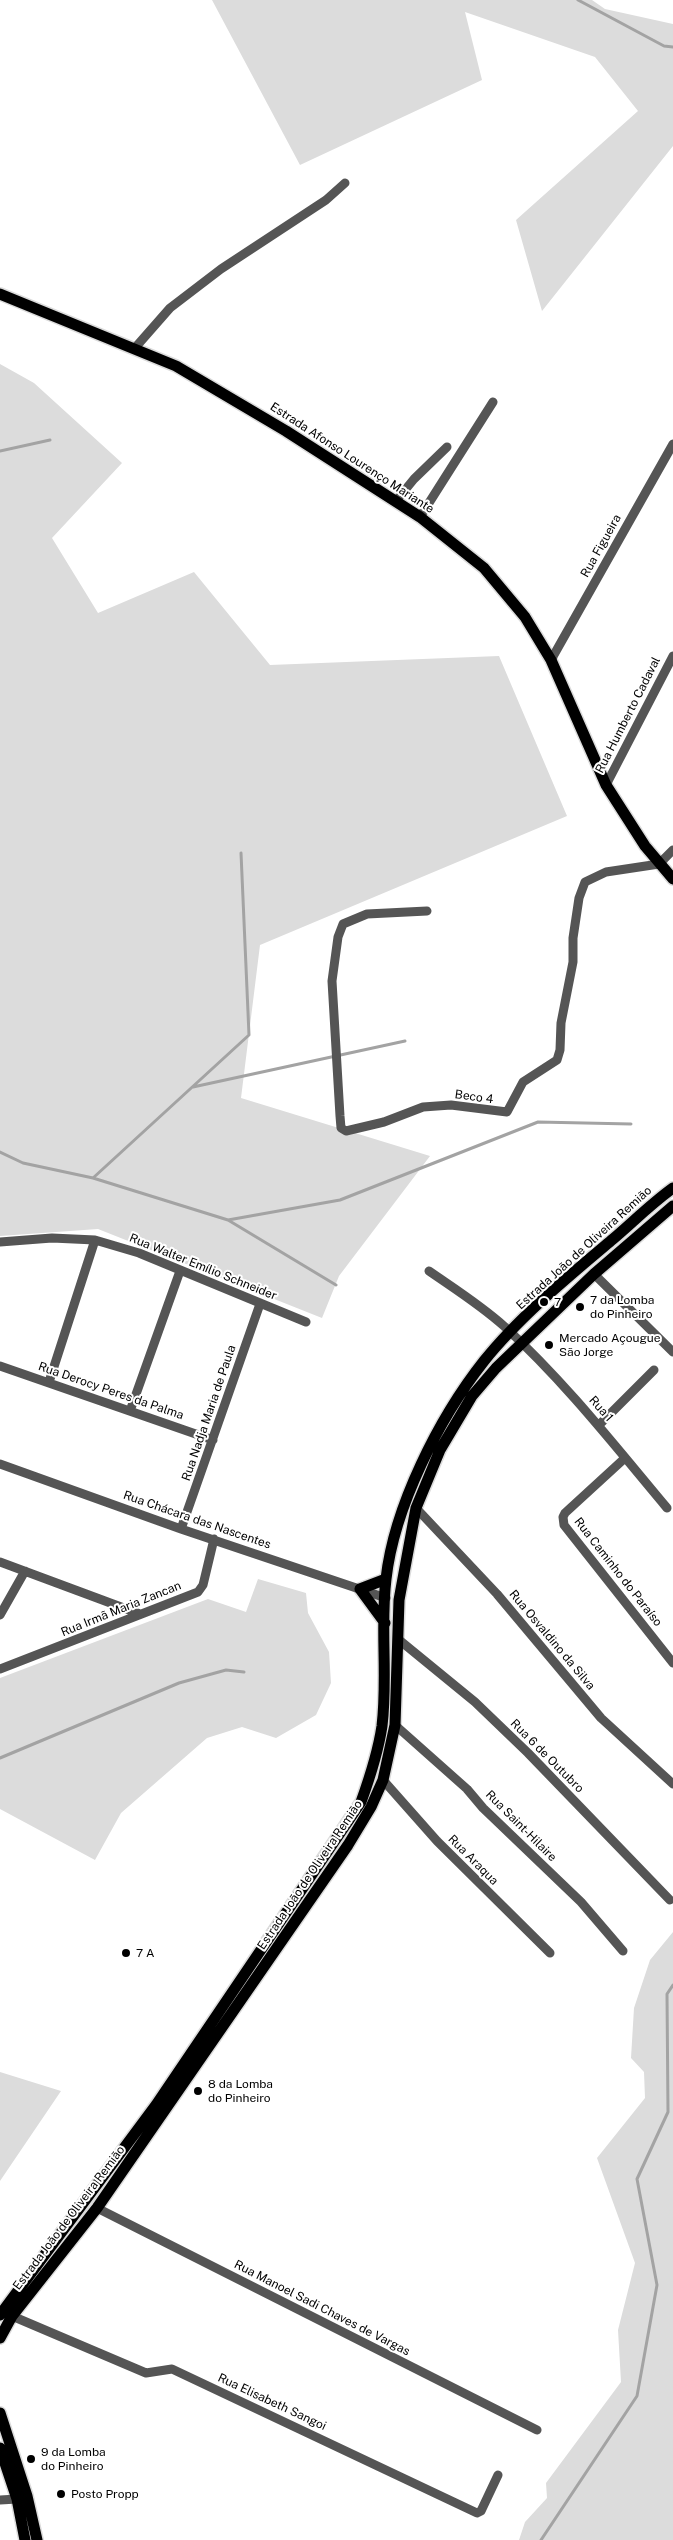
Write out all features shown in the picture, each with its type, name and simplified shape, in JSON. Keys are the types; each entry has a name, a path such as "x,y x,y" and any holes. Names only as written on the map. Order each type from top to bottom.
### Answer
{"main road":[{"name":"Estrada Afonso Lourenço Mariante","path":"0,294 176,366 286,431 396,501 420,517 484,568 525,617 551,660 606,785 658,864 673,879"},
{"name":"Estrada João de Oliveira Remião","path":"0,2338 6,2316 156,2105 361,1802 374,1767 382,1725 386,1579 406,1500 428,1452 463,1390 485,1360 510,1332 577,1269 673,1188"},
{"name":"Estrada João de Oliveira Remião","path":"6,2316 97,2208 372,1808 383,1780 396,1725 399,1600 416,1508 440,1450 472,1396 521,1343 594,1274 673,1206"},
{"path":"396,1695 386,1598 416,1508"},
{"path":"385,1623 360,1590 386,1579"},
{"path":"338,1838 348,1845"},
{"path":"0,2413 27,2496 37,2540"},
{"path":"0,2448 17,2499 25,2540"}],"street":[{"path":"134,349 170,308 221,269 326,200 345,183"},
{"path":"420,517 492,402"},
{"name":"Rua Figueira","path":"551,660 673,444"},
{"path":"396,501 414,479 447,447"},
{"name":"Rua Humberto Cadaval","path":"606,785 673,656"},
{"path":"658,864 673,850"},
{"name":"Beco 4","path":"427,911 367,914 343,924 338,937 332,981 341,1128 346,1130 384,1122 423,1107 451,1105 506,1112 523,1082 557,1060 560,1050 561,1023 573,962 573,938 579,898 585,882 606,872 658,864"},
{"name":"Rua Walter Emílio Schneider","path":"1,1244 52,1238 95,1240 139,1253 306,1322"},
{"path":"49,1382 95,1240"},
{"path":"130,1411 180,1271"},
{"name":"Rua 1","path":"429,1271 470,1299 510,1332 599,1425 667,1508"},
{"path":"594,1274 673,1352"},
{"name":"Rua Nadja Maria de Paula","path":"181,1529 260,1304"},
{"name":"Rua Derocy Peres da Palma","path":"0,1366 213,1440"},
{"path":"599,1425 654,1370"},
{"name":"Rua Caminho do Paraíso","path":"625,1458 565,1513 563,1517 564,1524 673,1663"},
{"name":"Rua Chácara das Nascentes","path":"0,1464 181,1529 386,1598"},
{"name":"Rua Osvaldino da Silva","path":"416,1508 497,1594 602,1718 673,1784"},
{"name":"Rua Irmã Maria Zancan","path":"0,1669 201,1589 214,1539"},
{"path":"0,1562 140,1614"},
{"path":"0,1615 25,1571"},
{"name":"Rua 6 de Outubro","path":"398,1639 475,1702 515,1740 670,1900"},
{"name":"Rua Saint-Hilaire","path":"396,1725 467,1789 483,1808 580,1902 623,1951"},
{"name":"Rua Araqua","path":"383,1780 437,1841 550,1953"},
{"name":"Rua Manoel Sadi Chaves de Vargas","path":"97,2208 536,2430"},
{"name":"Rua Elisabeth Sangoi","path":"6,2316 146,2373 172,2368 477,2514 481,2511 498,2475"},
{"path":"0,2500 17,2499"}],"shaded area":[{"path":"212,0 592,0 605,9 673,24 673,146 542,311 516,220 638,111 595,57 465,12 482,80 300,165"},
{"path":"0,364 34,383 122,463 52,538 98,613 194,572 270,665 499,656 567,816 260,945 241,1098 430,1156 339,1276 322,1318 98,1229 0,1236"},
{"path":"258,1579 306,1593 308,1613 329,1652 331,1683 316,1715 276,1738 242,1727 207,1738 121,1813 95,1860 0,1809 0,1678 208,1599 246,1612"},
{"path":"673,1932 673,2540 519,2540 525,2522 547,2498 546,2483 621,2382 618,2330 635,2263 597,2158 645,2098 644,2072 631,2058 634,2008 650,1960"},
{"path":"0,2072 61,2091 0,2181"}],"waterway":[{"path":"578,0 664,46 673,47"},
{"path":"0,451 50,440"},
{"path":"93,1178 249,1035 241,853"},
{"path":"193,1087 405,1041"},
{"path":"228,1220 340,1200 538,1122 631,1124"},
{"path":"0,1152 23,1163 93,1178 228,1220 336,1285"},
{"path":"0,1758 179,1683 226,1670 244,1672"},
{"path":"541,2540 637,2396 657,2285 637,2179 668,2112 667,1994 673,1985"}],"place":[{"name":"7","path":"544,1302"},
{"name":"7 da Lomba do Pinheiro","path":"580,1307"},
{"name":"Mercado Açougue São Jorge","path":"549,1345"},
{"name":"7 A","path":"126,1953"},
{"name":"8 da Lomba do Pinheiro","path":"198,2091"},
{"name":"9 da Lomba do Pinheiro","path":"31,2459"},
{"name":"Posto Propp","path":"61,2494"}]}
